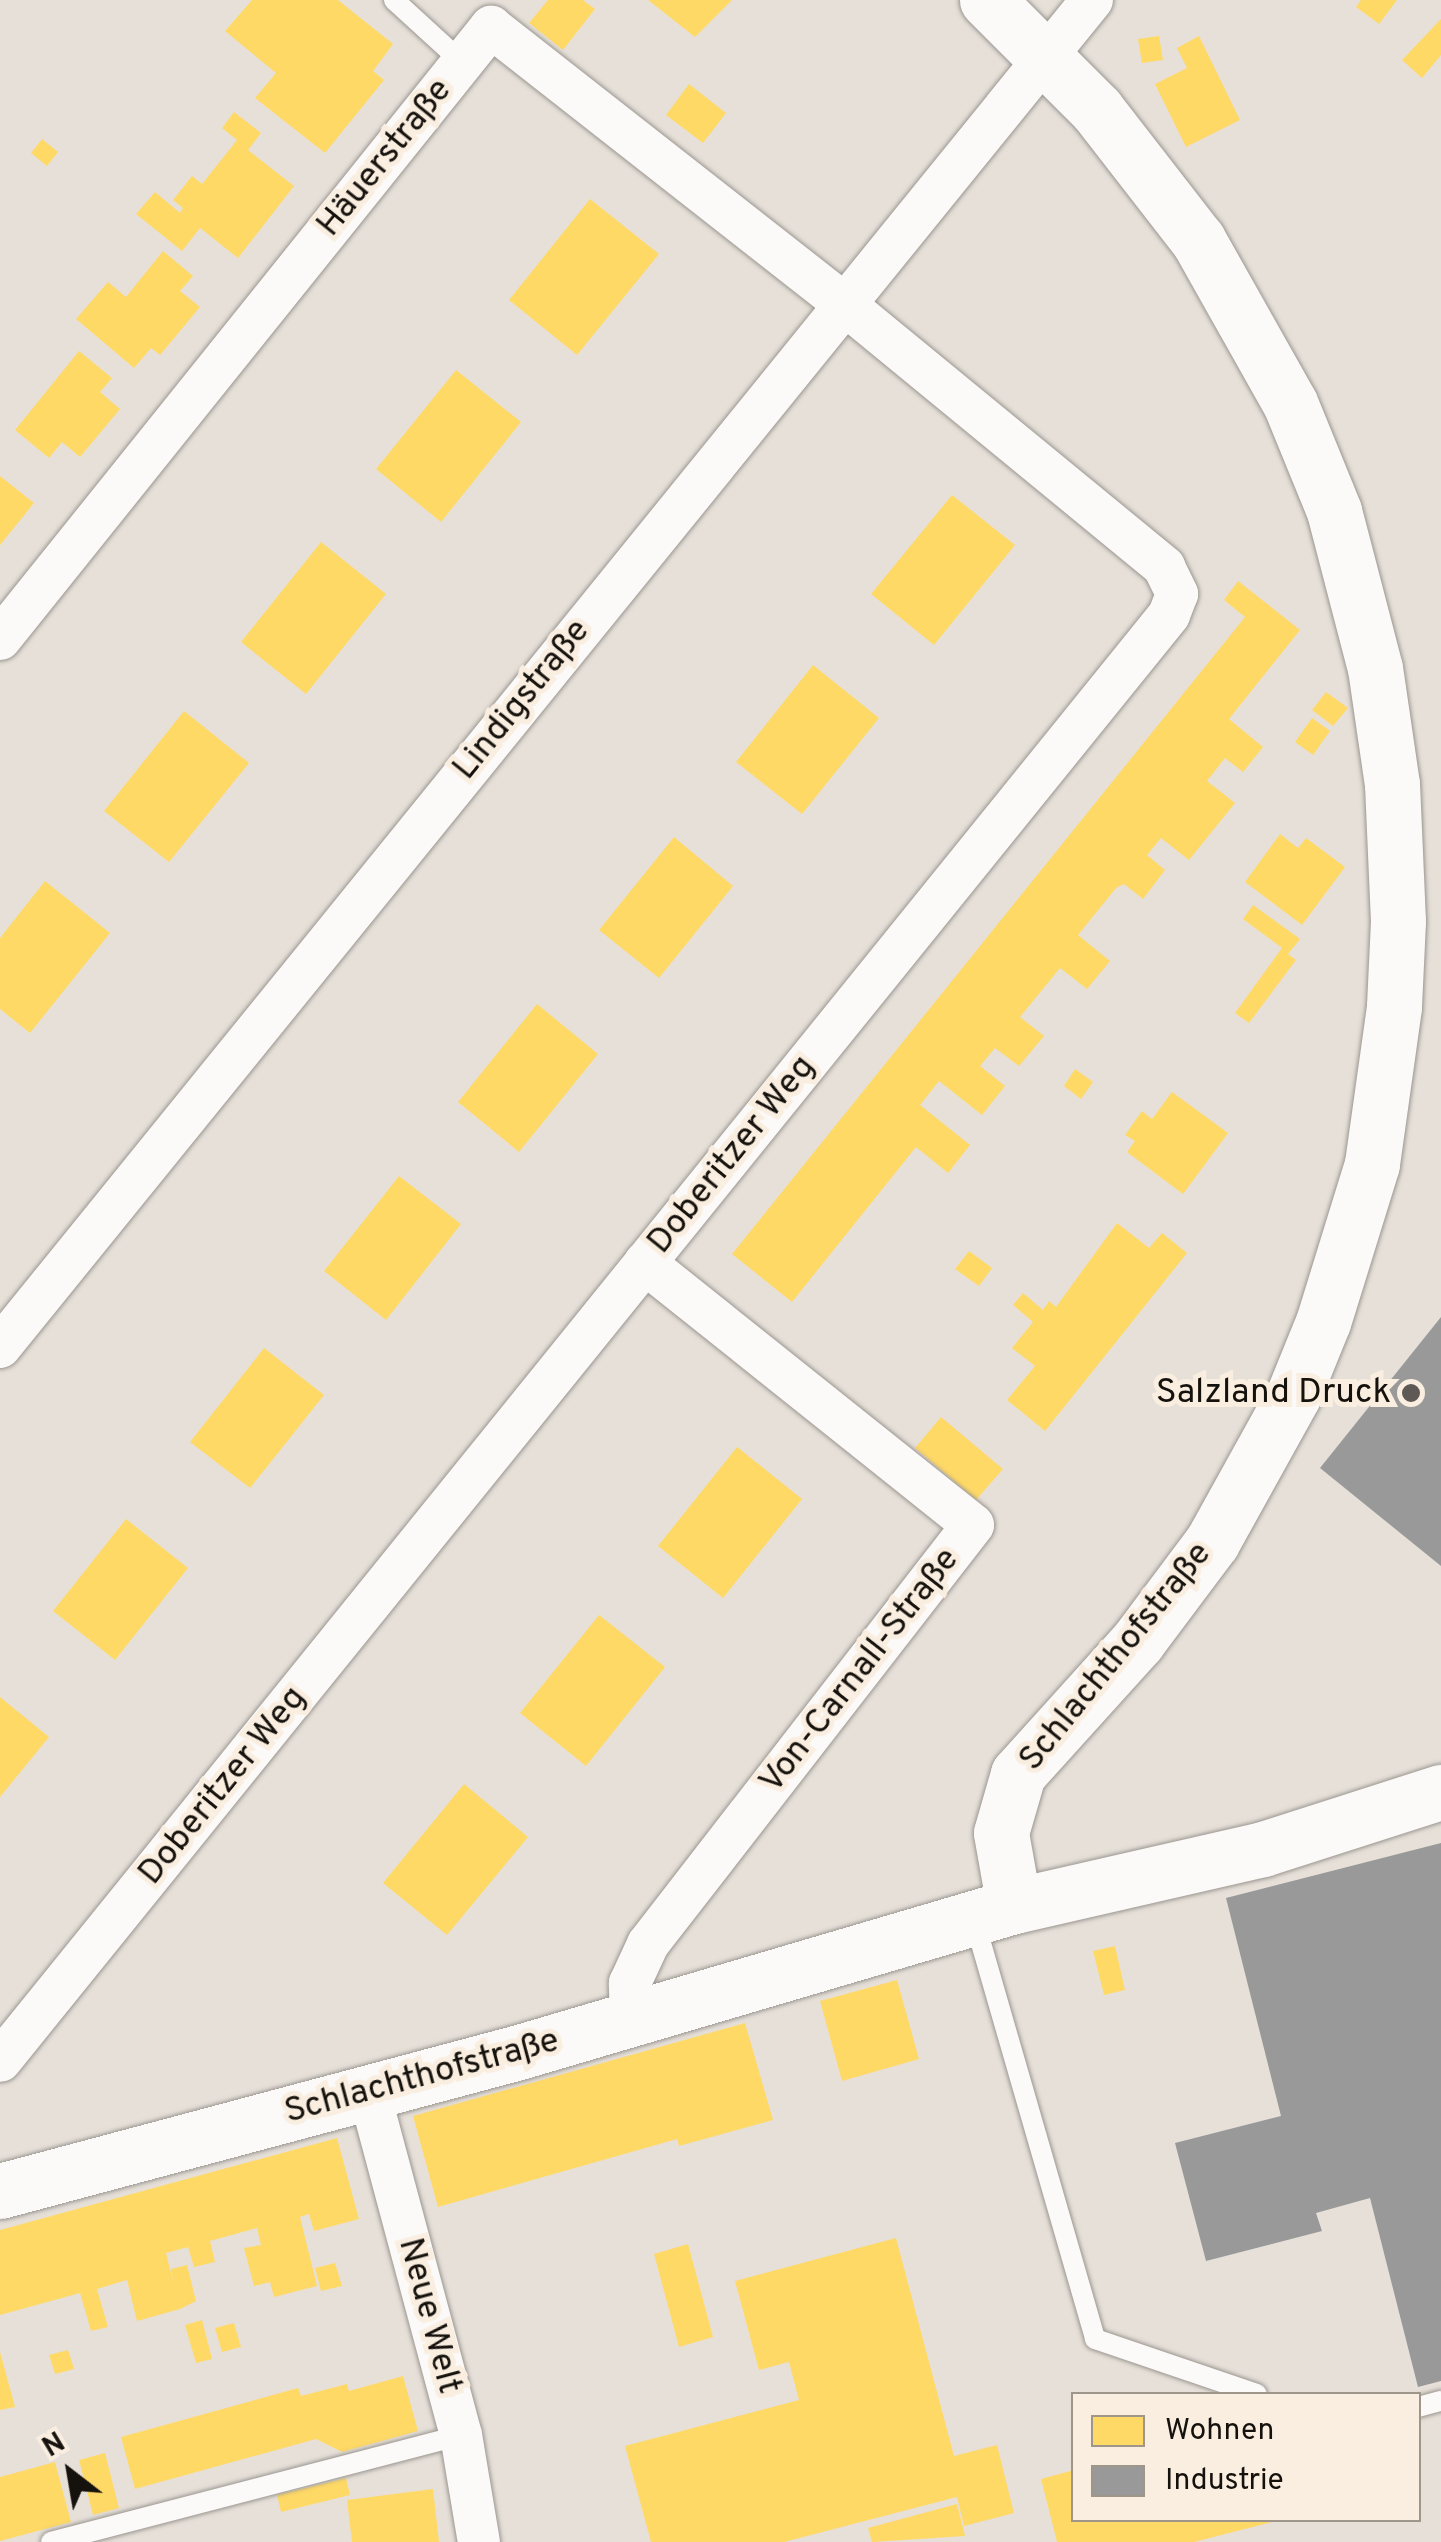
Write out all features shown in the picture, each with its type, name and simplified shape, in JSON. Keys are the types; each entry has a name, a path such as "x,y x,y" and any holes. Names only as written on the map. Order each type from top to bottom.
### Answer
{"street":[{"name":"Schlachthofstraße","path":"987,0 1046,56 1198,240 1260,344 1313,456 1360,596 1375,668 1392,784 1398,920 1394,1007 1372,1164 1324,1322 1275,1432 1212,1542 1138,1641 1018,1774 1001,1834 994,1911"},
{"name":"Lindigstraße","path":"0,1347 1092,0"},
{"name":"Häuerstraße","path":"0,639 491,27 843,303"},
{"name":"Doberitzer Weg","path":"0,2062 1169,615 1177,594 1164,566 843,303"},
{"name":"Von-Carnall-Straße","path":"631,2018 630,1983 648,1944 973,1525 645,1263"},
{"name":"Schlachthofstraße","path":"0,2190 369,2092 994,1911 1263,1849 1441,1792"},
{"name":"Neue Welt","path":"369,2092 461,2435 479,2542"}],"lane":[{"path":"394,0 462,62"},
{"path":"994,1911 1095,2338 1251,2392"},
{"path":"52,2542 461,2435"}],"building: Wohnen":[{"path":"252,0 338,0 393,44 373,71 384,80 325,153 255,98 276,73 225,31"},
{"path":"548,0 583,0 595,9 563,50 529,23"},
{"path":"648,0 732,0 695,37"},
{"path":"1361,0 1397,0 1379,24 1356,7"},
{"path":"1441,19 1441,55 1422,78 1402,60"},
{"path":"1159,36 1163,60 1142,63 1138,39"},
{"path":"1199,36 1240,120 1186,147 1155,84 1187,68 1177,48"},
{"path":"689,84 726,113 703,143 666,115"},
{"path":"234,112 261,133 248,150 294,186 238,258 200,228 182,251 136,214 155,192 180,213 183,208 173,200 192,176 202,184 237,140 222,128"},
{"path":"42,139 58,152 47,166 31,153"},
{"path":"590,199 659,254 577,355 509,300"},
{"path":"163,251 193,276 180,291 200,307 160,355 151,348 134,368 76,319 108,282 126,297"},
{"path":"79,351 112,378 100,392 120,409 80,457 62,442 49,458 15,430"},
{"path":"456,370 521,422 441,522 376,469"},
{"path":"0,476 34,503 0,545"},
{"path":"952,495 1015,545 934,645 871,594"},
{"path":"321,542 386,594 306,694 241,642"},
{"path":"1238,581 1300,630 1229,719 1263,747 1243,772 1225,758 1207,781 1235,803 1189,860 1161,838 1147,855 1165,870 1143,899 1124,884 1116,888 1078,935 1110,961 1087,989 1060,968 1020,1017 1044,1036 1019,1066 995,1048 980,1066 1005,1086 982,1115 939,1081 920,1105 970,1145 948,1173 916,1147 792,1302 732,1254 1245,617 1224,600"},
{"path":"813,665 879,718 802,814 736,762"},
{"path":"1326,692 1348,708 1333,726 1312,710"},
{"path":"184,711 249,763 169,862 104,811"},
{"path":"1312,718 1330,731 1313,755 1295,742"},
{"path":"1280,834 1298,848 1306,838 1345,867 1302,925 1245,882"},
{"path":"674,837 733,886 659,978 599,930"},
{"path":"45,881 110,933 30,1033 0,1009 0,938"},
{"path":"1253,905 1300,939 1288,954 1296,960 1249,1023 1235,1013 1282,948 1243,919"},
{"path":"537,1004 598,1054 519,1152 458,1102"},
{"path":"1075,1069 1093,1082 1081,1099 1064,1086"},
{"path":"1172,1092 1228,1133 1183,1194 1127,1152 1135,1141 1125,1135 1142,1111 1152,1119"},
{"path":"399,1176 461,1224 386,1320 324,1271"},
{"path":"1117,1223 1149,1248 1162,1233 1187,1253 1045,1431 1007,1400 1035,1366 1012,1348 1033,1322 1013,1305 1023,1293 1043,1310 1049,1301 1056,1307"},
{"path":"969,1251 992,1268 979,1286 955,1269"},
{"path":"264,1348 324,1395 250,1488 190,1442"},
{"path":"941,1417 1003,1469 976,1500 915,1448"},
{"path":"737,1447 802,1499 723,1598 658,1546"},
{"path":"126,1519 188,1568 115,1660 53,1611"},
{"path":"599,1615 665,1667 586,1766 520,1713"},
{"path":"0,1697 49,1737 0,1797"},
{"path":"464,1784 528,1837 447,1935 383,1883"},
{"path":"1115,1946 1125,1990 1104,1995 1093,1951"},
{"path":"897,1980 919,2059 842,2081 820,2001"},
{"path":"745,2023 773,2120 679,2146 677,2139 438,2207 413,2116"},
{"path":"337,2138 359,2219 314,2231 309,2214 300,2217 317,2286 274,2297 270,2282 254,2286 244,2248 261,2245 257,2228 210,2241 215,2262 194,2267 188,2247 166,2253 173,2281 171,2269 187,2265 196,2301 180,2309 137,2321 127,2280 97,2289 108,2327 91,2331 80,2293 0,2315 0,2230"},
{"path":"896,2238 954,2456 997,2445 1014,2513 964,2526 957,2497 784,2542 651,2542 625,2446 799,2400 789,2362 759,2370 735,2281"},
{"path":"688,2244 713,2337 679,2347 654,2254"},
{"path":"335,2263 342,2286 321,2291 315,2268"},
{"path":"202,2320 212,2359 196,2363 185,2325"},
{"path":"234,2323 241,2347 222,2352 215,2328"},
{"path":"68,2350 74,2369 55,2374 49,2355"},
{"path":"0,2352 15,2407 0,2410"},
{"path":"403,2376 418,2431 342,2452 316,2439 135,2489 121,2437 298,2388 301,2396 347,2384 349,2391"},
{"path":"105,2453 119,2508 93,2515 79,2460"},
{"path":"55,2462 71,2522 0,2541 0,2477"},
{"path":"1071,2471 1071,2522 1272,2522 1194,2542 1057,2542 1041,2479"},
{"path":"346,2478 350,2495 281,2512 277,2495"},
{"path":"433,2489 439,2542 352,2542 347,2500"},
{"path":"957,2504 965,2536 872,2542 868,2528"}],"building: Industrie":[{"name":"Salzland Druck","path":"1441,1317 1441,1566 1320,1468"},
{"path":"1441,1843 1441,2381 1418,2387 1370,2198 1316,2213 1322,2231 1206,2261 1175,2143 1281,2116 1226,1898"}],"place":[{"name":"Salzland Druck","path":"1411,1393"}]}
